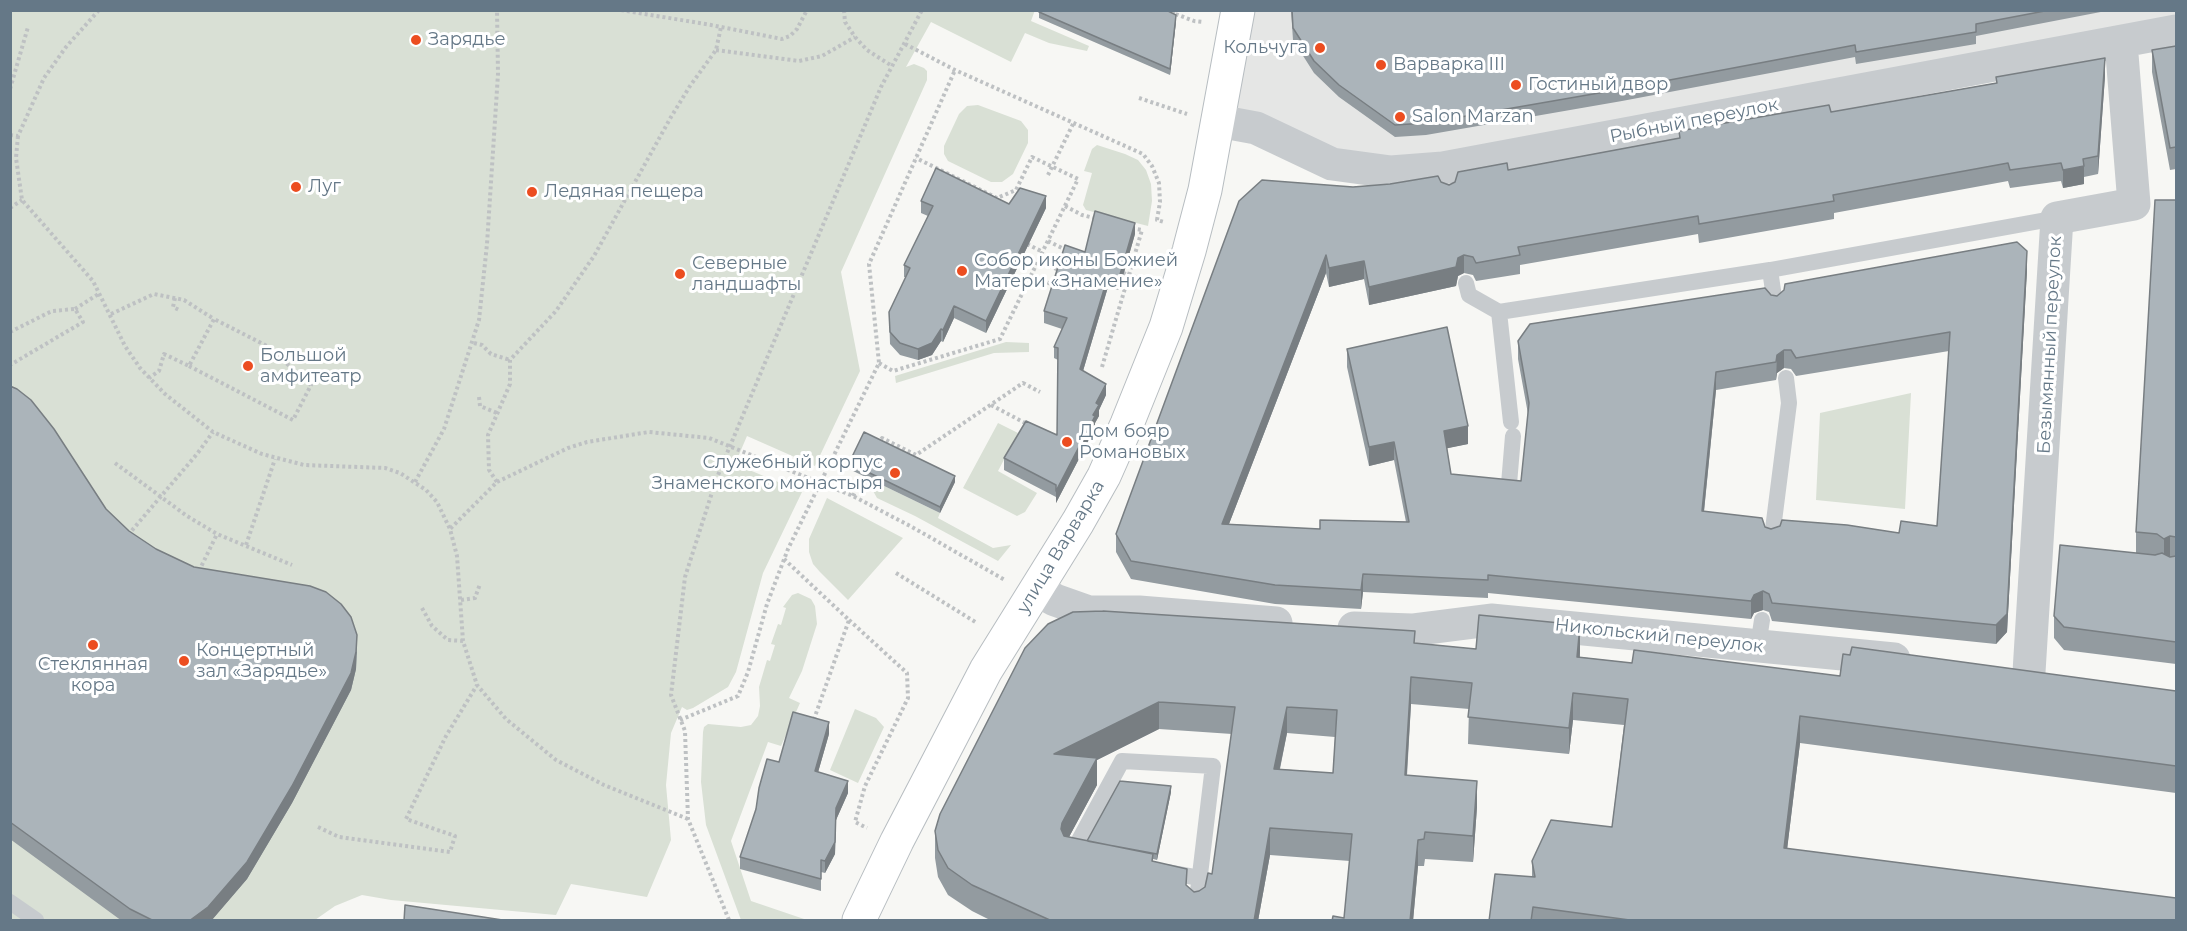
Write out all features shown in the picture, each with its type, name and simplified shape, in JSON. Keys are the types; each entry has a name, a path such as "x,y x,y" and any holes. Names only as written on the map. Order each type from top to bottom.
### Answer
{"street":[{"name":"улица Варварка","path":"858,921 897,841 1004,638 1022,586 1104,476 1127,424 1166,327 1205,190 1204,118 1238,10"},
{"name":"Рыбный переулок","path":"1204,118 1256,129 1332,164 1445,178 2176,31"},
{"name":"Безымянный переулок","path":"2029,672 2047,556 2057,218 2134,204 2121,42"},
{"name":"Никольский переулок","path":"1022,586 1089,612 1139,612 1316,626 1412,630 1491,620 1760,633 1923,662"},
{"path":"1994,669 2063,677"}],"lane":[{"path":"1466,283 1469,296 1499,312 1770,270 2057,218"},
{"path":"1770,270 1775,304"},
{"path":"1499,312 1512,429 1509,484"},
{"path":"1772,537 1789,402 1786,378"},
{"path":"1093,859 1071,855 1122,761 1213,766 1196,908"},
{"path":"1147,868 1200,878"},
{"path":"10,902 36,921"}],"path":[{"path":"99,10 66,47 44,78 18,136 16,158 22,200 83,268 100,293 125,346 149,378 182,409 213,432 247,449 275,459 320,467 385,468 400,473 415,482 437,502 450,529 457,556 463,641 477,685 506,719 556,760 604,785 688,819"},
{"path":"415,482 444,429 452,399 462,379 474,343 482,301 488,244 498,74 497,10"},
{"path":"621,10 782,39 790,36 797,29 807,10"},
{"path":"844,10 845,22 855,38 867,50 892,66"},
{"path":"729,921 688,819 685,731 671,695 685,578 716,480 730,446 881,87 922,10"},
{"path":"1174,10 1173,13 1194,21 1207,22"},
{"path":"10,88 28,27"},
{"path":"497,482 489,470 488,435 510,384 510,360 556,311 594,256 671,117 716,51 721,27"},
{"path":"716,51 799,62 822,56 855,38"},
{"path":"904,44 955,70 1143,154 1152,165 1159,183 1159,211"},
{"path":"680,720 738,696 748,672 767,604 784,559 879,363 869,264 955,70"},
{"path":"1139,98 1204,118"},
{"path":"1048,175 1073,124"},
{"path":"10,135 18,136"},
{"path":"879,363 893,371 1000,339 1078,179 1032,157 1016,190 997,198 916,158"},
{"path":"10,208 22,200"},
{"path":"1065,206 1082,214 1107,221"},
{"path":"1102,367 1142,230 1127,227 1126,232"},
{"path":"1048,241 1070,252 1069,258"},
{"path":"1027,244 1042,252"},
{"path":"1038,261 1067,273"},
{"path":"1123,273 1140,278"},
{"path":"1031,275 1059,289"},
{"path":"10,332 52,311 75,309 100,293"},
{"path":"111,314 154,294 175,298 194,305 214,319 267,346 311,385 293,420 164,354 159,370 149,378"},
{"path":"175,298 173,307 179,310"},
{"path":"10,365 83,322 75,309"},
{"path":"189,366 214,319"},
{"path":"474,343 482,345 491,354 510,360"},
{"path":"878,445 882,438 916,455 1023,383 1040,392"},
{"path":"479,397 480,406 497,413"},
{"path":"991,405 1030,426"},
{"path":"123,541 213,432"},
{"path":"450,529 497,482 578,445 649,432 698,436 730,446 853,496 1022,586"},
{"path":"246,545 275,459"},
{"path":"116,463 160,497 217,534 292,565"},
{"path":"853,496 863,476"},
{"path":"197,576 217,534"},
{"path":"784,559 907,673 908,698 865,786 855,822 867,828"},
{"path":"896,573 980,624"},
{"path":"461,600 475,598 480,584"},
{"path":"422,608 432,626 447,640 463,641"},
{"path":"811,729 849,620"},
{"path":"318,827 339,837 450,852 455,836 406,819 446,736 477,685"}],"shaded area":[{"path":"1035,10 1031,21 1089,46 1087,51 1049,43 1025,33 1011,62 931,22 906,67 914,64 924,68 927,71 927,80 841,272 860,371 815,466 747,436 735,464 802,492 763,573 736,672 728,687 693,708 687,710 682,707 671,733 666,785 671,840 647,897 571,884 556,915 391,900 362,895 335,906 315,920 11,920 10,11"},
{"name":"Гостиный двор","path":"1254,11 2176,11 2176,16 1395,164 1330,158 1235,114"},
{"path":"978,105 1021,121 1028,130 1028,143 1013,174 1002,182 991,182 948,161 944,154 944,146 959,114 967,106"},
{"path":"1097,145 1138,160 1146,170 1151,184 1152,201 1148,226 1086,210 1083,205 1092,173 1084,171 1092,149"},
{"path":"1006,342 1029,343 1029,352 994,353 896,383 895,376"},
{"path":"1911,393 1905,509 1816,500 1820,413"},
{"path":"998,423 1018,433 998,471 1037,493 1025,512 1017,516 963,488"},
{"path":"874,481 940,513 938,518 993,548 1011,545 998,561 877,498 872,489"},
{"path":"827,498 903,538 848,600 813,564 809,552 809,539"},
{"path":"798,593 811,599 815,606 817,624 802,671 789,698 800,703 781,746 768,742 731,841 751,901 807,920 741,920 706,825 701,782 703,732 704,727 708,724 741,727 751,725 758,716 759,687 767,660 770,661 775,645 771,644 778,624 781,625 786,608 783,607 792,595"},
{"path":"855,709 876,718 884,727 858,783 830,770"}],"building":[{"path":"1039,10 1166,10 1176,15 1170,69 1039,12"},
{"name":"Гостиный двор","path":"1292,10 2050,10 1976,24 1976,32 1856,52 1855,45 1622,89 1426,123 1395,125 1339,85 1314,61 1293,28"},
{"path":"2176,46 2176,147 2170,148 2152,50"},
{"path":"2105,58 2098,156 2083,159 2084,166 2063,170 2061,163 2010,170 2008,163 1833,195 1834,201 1699,224 1698,216 1518,247 1520,255 1476,263 1473,257 1464,255 1458,258 1456,267 1369,287 1364,261 1329,268 1326,255 1222,524 1320,529 1320,520 1409,522 1394,442 1369,447 1347,349 1447,327 1468,426 1444,431 1451,474 1521,481 1529,403 1518,341 1530,324 1765,288 1771,295 1777,296 1784,290 1785,284 2017,242 2027,251 2007,614 1996,625 1772,603 1769,594 1763,591 1754,595 1751,601 1488,575 1488,580 1363,574 1361,590 1275,585 1131,561 1116,534 1239,201 1262,180 1353,187 1438,176 1441,182 1449,185 1455,182 1458,172 1507,163 1508,170 1680,138 1679,131 1829,105 1831,112 1997,83 1996,77","holes":["1950,332 1937,526 1901,521 1899,533 1847,525 1782,520 1780,526 1771,529 1765,527 1762,518 1702,511 1716,372 1776,362 1777,355 1784,350 1791,350 1796,358"]},
{"name":"Собор иконы Божией Матери «Знамение»","path":"936,168 1009,204 1020,188 1046,196 986,321 954,306 943,330 941,329 932,343 918,349 900,343 890,332 889,312 910,268 904,265 933,206 921,201"},
{"path":"2155,200 2176,200 2176,537 2170,536 2164,539 2157,534 2136,532"},
{"path":"1095,211 1135,223 1119,278 1108,276 1080,369 1106,384 1096,403 1099,405 1093,415 1095,416 1056,491 1056,485 1004,458 1026,421 1057,435 1058,348 1054,347 1067,318 1044,311 1065,245 1085,252"},
{"name":"Концертный зал «Зарядье»","path":"10,386 31,400 54,429 106,509 129,531 156,549 194,567 310,586 326,592 341,604 351,617 357,635 351,673 292,786 247,862 208,907 189,921 154,921 130,909 10,822"},
{"name":"Служебный корпус Знаменского монастыря","path":"864,432 955,476 940,507 849,463"},
{"path":"2060,545 2176,556 2176,642 2064,627 2054,616"},
{"path":"1103,611 1415,631 1414,643 1476,649 1479,615 1580,625 1577,657 1632,663 1634,650 1840,676 1843,654 1850,655 1852,647 2176,691 2176,766 1800,716 1784,848 2176,898 2176,921 1637,921 1533,907 1531,921 1489,921 1495,874 1535,877 1532,861 1551,820 1612,827 1628,699 1573,693 1569,728 1468,717 1472,683 1411,677 1405,775 1477,781 1473,836 1425,832 1424,839 1418,840 1410,921 1332,921 1333,916 1344,918 1352,834 1270,828 1254,921 1052,921 972,885 948,868 938,850 935,831 940,814 1025,648 1048,624 1073,612","holes":["1159,702 1235,707 1212,874 1208,873 1205,887 1194,892 1186,885 1187,869 1152,861 1153,854 1064,836 1061,829 1062,823 1097,758 1054,754","1287,707 1337,710 1333,773 1274,769"]},
{"path":"793,712 829,722 815,771 848,781 836,808 835,842 825,861 821,860 821,879 740,857 756,809 767,759 779,762"},
{"path":"1120,781 1171,786 1157,854 1087,841"},
{"path":"405,905 509,921 404,921"}],"place":[{"name":"Зарядье","path":"416,40"},
{"name":"Кольчуга","path":"1320,48"},
{"name":"Варварка III","path":"1381,65"},
{"name":"Гостиный двор","path":"1516,85"},
{"name":"Salon Marzan","path":"1400,117"},
{"name":"Луг","path":"296,187"},
{"name":"Ледяная пещера","path":"532,192"},
{"name":"Собор иконы Божией Матери «Знамение»","path":"962,271"},
{"name":"Северные ландшафты","path":"680,274"},
{"name":"Большой амфитеатр","path":"248,366"},
{"name":"Дом бояр Романовых","path":"1067,442"},
{"name":"Служебный корпус Знаменского монастыря","path":"895,473"},
{"name":"Стеклянная кора","path":"93,645"},
{"name":"Концертный зал «Зарядье»","path":"184,661"}]}
